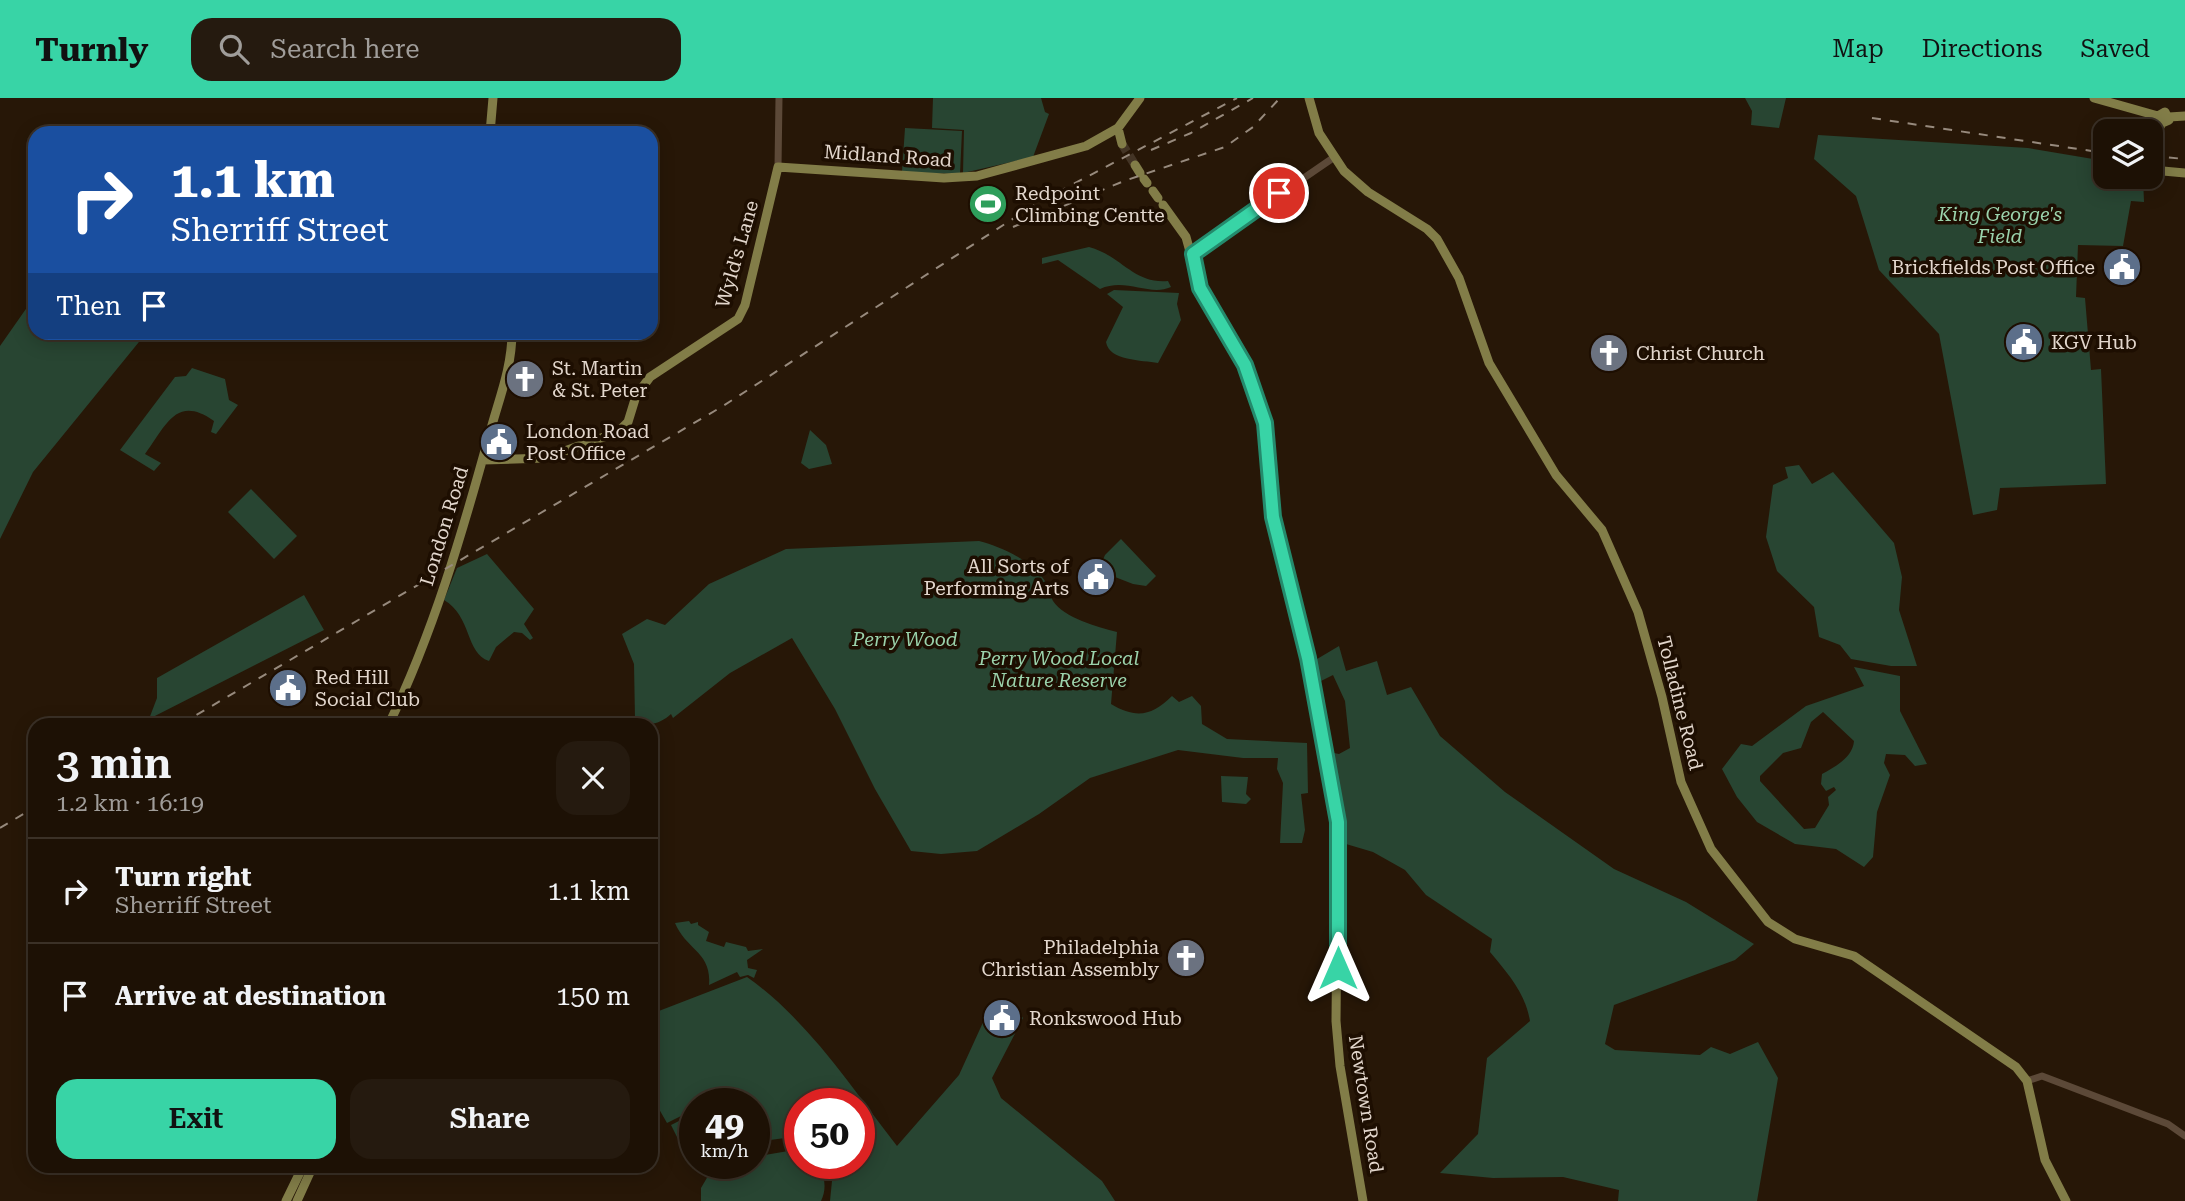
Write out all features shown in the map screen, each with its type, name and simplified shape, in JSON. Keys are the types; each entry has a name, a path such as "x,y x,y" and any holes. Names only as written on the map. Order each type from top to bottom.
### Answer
{"main road":[{"path":"491,126 493,98"},
{"name":"Midland Road","path":"778,167 944,178 977,176 1070,152 1118,128 1140,98"},
{"name":"Tolladine Road","path":"1309,98 1319,133 1334,158 1368,192 1427,229 1437,239 1459,278 1489,363 1556,475 1602,530 1638,612 1685,795 1711,849 1768,922 1784,933 1816,946 1845,952 1863,961 2016,1067 2027,1081"},
{"path":"2094,98 2163,119 2185,116"},
{"path":"1118,128 1122,144"},
{"name":"Wyld's Lane","path":"483,460 545,458 618,432 628,422 636,396 650,377 738,319 748,294 778,167"},
{"path":"2163,171 2185,173"},
{"name":"Newtown Road","path":"1149,185 1186,237 1193,254 1200,288 1245,365 1263,415 1273,517 1298,613 1339,841 1336,1021 1340,1066 1363,1201"},
{"name":"London Road","path":"392,718 414,669 444,585 506,382 511,340"},
{"path":"2027,1081 2045,1160 2066,1201"},
{"path":"286,1201 300,1173"},
{"path":"297,1201 310,1173"}],"street":[{"name":"Wyld's Lane","path":"778,167 779,98"},
{"path":"1130,113 1132,98"},
{"path":"1193,254 1334,158"},
{"path":"2027,1081 2042,1076 2168,1124 2185,1136"}],"green space":[{"path":"933,98 1041,98 1045,112 1049,114 1033,157 963,173 964,130 932,128"},
{"path":"1745,98 1786,98 1779,128 1751,125 1752,111"},
{"path":"905,128 962,131 960,174 902,172"},
{"name":"King George's Field","path":"1818,135 2028,148 2093,159 2093,189 2143,189 2144,202 2131,201 2123,246 2078,245 2076,297 2085,298 2091,370 2101,369 2106,484 2000,488 1997,510 1973,515 1939,334 1879,270 1856,196 1814,159"},
{"path":"1089,247 1136,274 1156,281 1168,281 1171,287 1154,290 1119,285 1100,289 1058,260 1042,264 1042,258"},
{"path":"1114,290 1179,293 1177,304 1181,320 1158,363 1120,356 1108,348 1106,342 1123,307 1107,294"},
{"path":"28,306 28,340 141,340 33,472 0,539 0,346"},
{"path":"192,368 225,379 229,400 238,405 216,434 211,432 214,421 201,414 190,411 173,417 145,454 161,463 154,471 120,450 175,377 186,376"},
{"path":"810,430 826,445 832,464 809,469 801,463"},
{"path":"1799,465 1812,484 1833,472 1894,543 1902,577 1899,610 1917,666 1891,666 1851,659 1840,645 1819,637 1814,607 1777,571 1766,537 1773,485 1788,478 1785,467"},
{"path":"251,489 297,536 274,559 228,512"},
{"path":"1121,539 1156,576 1146,586 1115,577 1112,582 1101,576 1103,572 1099,569 1105,555"},
{"name":"Perry Wood","path":"979,541 1010,552 1029,564 1045,580 1058,607 1082,621 1117,632 1111,704 1128,712 1143,713 1158,708 1172,696 1179,702 1192,696 1201,706 1202,724 1227,739 1307,743 1308,793 1301,794 1305,830 1302,843 1280,843 1283,783 1277,769 1278,758 1243,758 1178,750 1090,778 1039,814 977,851 941,854 911,851 875,789 835,709 792,638 730,673 673,718 671,714 658,722 658,718 635,718 634,664 622,634 647,619 665,625 709,584 786,549"},
{"path":"487,554 534,609 524,624 533,638 530,640 522,633 514,632 496,647 489,661 481,657 459,615 444,600 457,568"},
{"path":"304,595 324,630 149,718 157,698 157,678"},
{"path":"1339,646 1346,671 1377,661 1387,695 1411,687 1440,736 1505,792 1614,869 1686,902 1754,944 1735,960 1614,1005 1605,1044 1615,1050 1700,1055 1711,1047 1730,1054 1758,1042 1778,1078 1757,1201 1618,1201 1619,1190 1563,1177 1493,1178 1440,1173 1478,1134 1487,1058 1530,1021 1520,992 1490,952 1492,939 1426,895 1405,870 1373,852 1346,844 1329,752 1339,754 1350,748 1345,701 1333,675 1317,683 1312,662"},
{"path":"1854,667 1900,676 1900,711 1927,764 1915,766 1905,755 1886,754 1884,763 1890,775 1877,812 1873,857 1864,867 1836,849 1795,844 1757,822 1737,797 1722,769 1741,744 1752,746 1806,706 1864,686","holes":["1823,712 1854,741 1847,757 1822,774 1821,784 1826,791 1834,787 1836,790 1828,797 1829,805 1815,828 1804,829 1760,781 1760,776 1783,753 1801,748 1811,722"]},
{"path":"1221,776 1248,777 1246,794 1251,799 1246,804 1222,802"},
{"path":"689,921 691,924 698,922 698,925 709,932 706,941 724,947 726,942 746,947 748,951 763,949 747,960 748,968 757,970 754,978 748,975 740,977 737,972 709,985 706,965 675,923"},
{"path":"747,977 769,994 810,1034 854,1088 784,1088 784,1138 770,1140 770,1088 679,1088 679,1117 667,1123 658,1107 658,1011"},
{"path":"1021,1015 1023,1018 992,1078 1001,1098 1102,1181 1115,1201 830,1201 831,1179 875,1179 875,1117 897,1146 959,1075 985,1018 999,1031"},
{"path":"679,1121 679,1141 671,1125"},
{"path":"784,1152 784,1179 823,1179 825,1187 821,1201 701,1201 701,1188 706,1179 770,1179 770,1154"}],"tunnel":[{"path":"1122,144 1135,165"}],"railway":[{"path":"191,718 723,406 1039,202 1237,98"},
{"path":"1151,150 1191,133 1253,98"},
{"path":"1013,227 1124,181 1225,147 1253,127 1280,98"},
{"path":"1872,118 2093,151"},
{"path":"2163,157 2185,159"},
{"path":"0,828 28,811"}],"place":[{"name":"Redpoint Climbing Centte","path":"988,204"},
{"name":"Brickfields Post Office","path":"2122,267"},
{"name":"KGV Hub","path":"2024,342"},
{"name":"Christ Church","path":"1609,353"},
{"name":"St. Martin & St. Peter","path":"525,379"},
{"name":"London Road Post Office","path":"499,442"},
{"name":"All Sorts of Performing Arts","path":"1096,577"},
{"name":"Red Hill Social Club","path":"288,688"},
{"name":"Philadelphia Christian Assembly","path":"1186,958"},
{"name":"Ronkswood Hub","path":"1002,1018"}],"route":[{"path":"1279,193 1193,254 1200,288 1245,365 1265,423 1269,495 1273,517 1308,658 1338,822 1338,968"}],"park label":[{"name":"Perry Wood Local Nature Reserve","path":"1059,669"}]}
